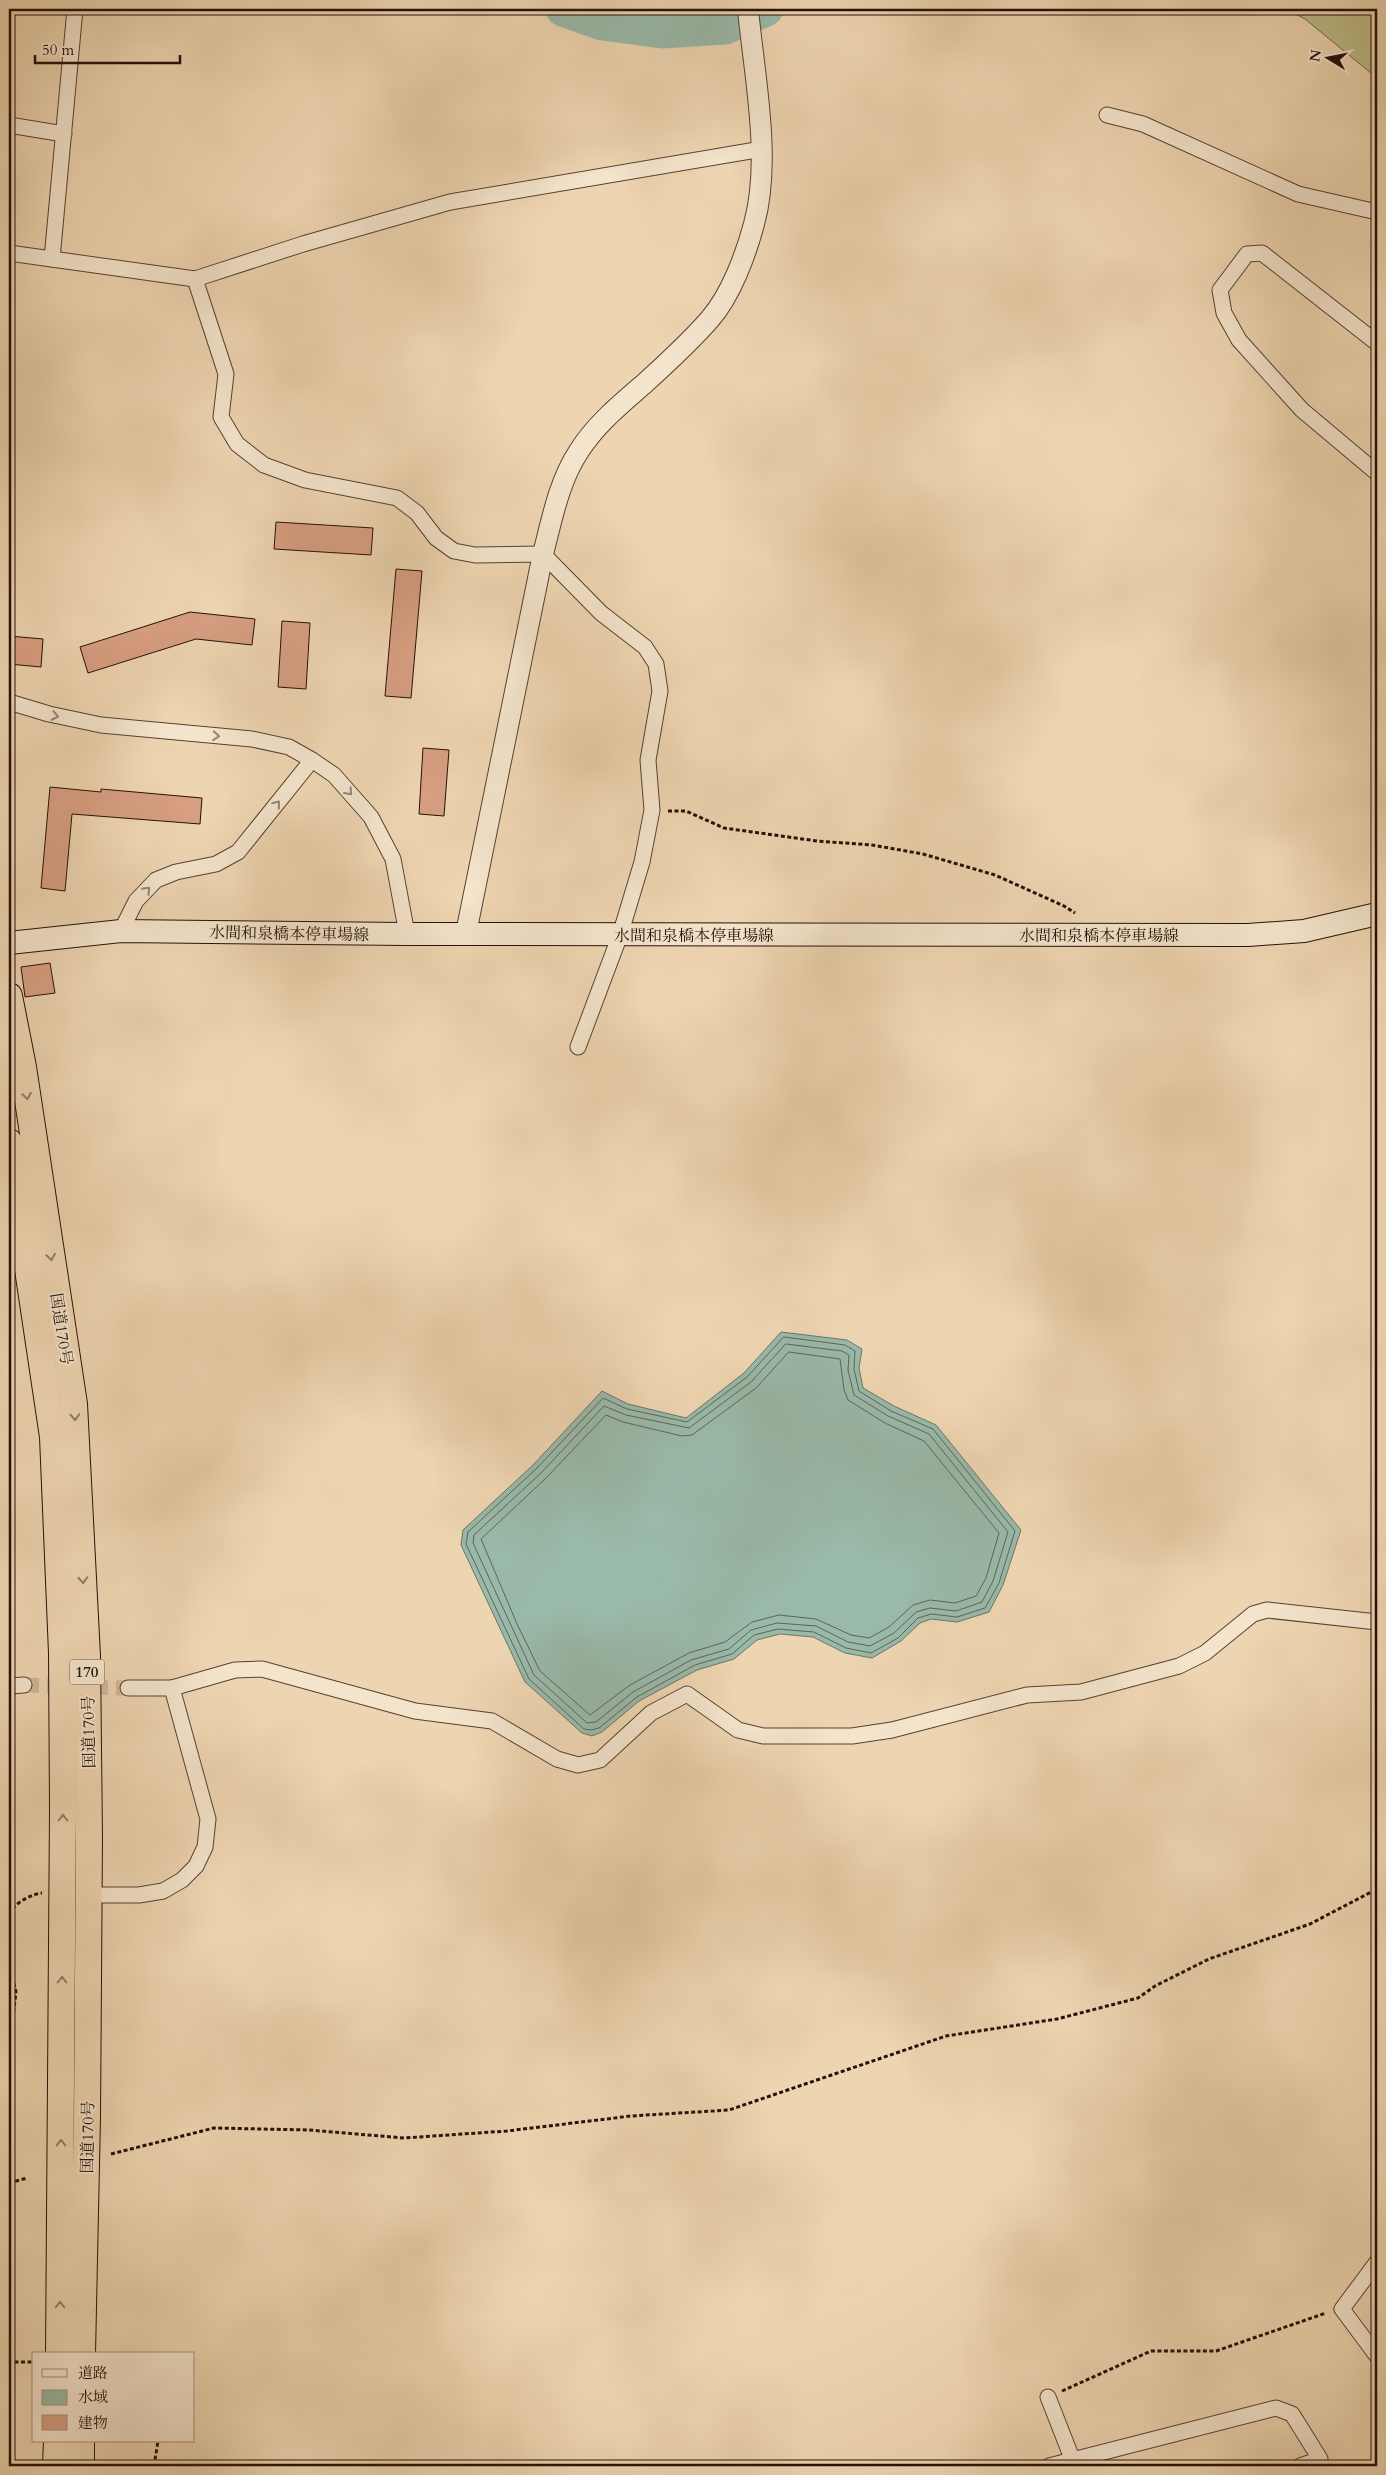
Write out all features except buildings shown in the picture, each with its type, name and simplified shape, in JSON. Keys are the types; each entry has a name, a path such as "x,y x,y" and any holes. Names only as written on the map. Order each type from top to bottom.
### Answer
{"highway":[{"name":"国道170号","path":"9,996 24,1077 74,1404 87,1656 89,1895 82,2352"},
{"name":"国道170号","path":"9,1142 53,1437 62,1653 63,1892 59,2352"},
{"path":"56,2466 57,2442"},
{"path":"81,2442 81,2466"}],"main road":[{"name":"水間和泉橋本停車場線","path":"9,942 121,931 620,935 1248,935 1304,930 1377,914"}],"street":[{"path":"52,259 76,9"},
{"path":"466,933 543,554 554,508 566,476 579,451 602,421 711,318 743,259 755,222 760,190 762,149 748,9"},
{"path":"1107,115 1143,124 1298,194 1377,212"},
{"path":"9,125 64,134"},
{"path":"9,253 195,279 303,244 450,202 762,149"},
{"path":"1377,343 1262,253 1247,254 1220,290 1224,313 1239,340 1302,410 1377,473"},
{"path":"195,279 226,374 221,417 237,444 264,465 305,480 397,498 417,514 436,538 454,551 476,554 543,554 602,613 645,647 656,664 660,691 648,760 652,810 642,862 620,935 578,1047"},
{"path":"9,702 48,714 101,725 252,739 289,747 312,760 334,775 371,817 393,859 408,934"},
{"path":"121,931 136,901 156,880 176,872 216,864 238,852 312,760"},
{"path":"128,1688 172,1688 235,1670 262,1670 415,1710 492,1721 557,1759 578,1765 600,1760 651,1713 687,1694 738,1730 763,1736 852,1736 892,1730 1027,1695 1081,1692 1179,1666 1205,1653 1253,1614 1267,1610 1377,1622"},
{"path":"9,1686 24,1685"},
{"path":"89,1895 139,1895 163,1890 182,1880 196,1866 205,1847 208,1820 172,1688"},
{"path":"1375,2348 1342,2309 1377,2262"},
{"path":"1048,2397 1074,2463"},
{"path":"1049,2466 1074,2463 1276,2408 1292,2414 1320,2459 1300,2466"}],"path":[{"path":"652,810 686,811 724,828 816,841 872,845 922,854 995,875 1064,906"},
{"path":"111,2154 214,2128 309,2130 404,2138 508,2132 631,2116 729,2110 946,2036 1057,2019 1138,1998 1155,1986 1209,1959 1310,1924 1377,1888"},
{"path":"9,1914 11,1908 35,1894 63,1892"},
{"path":"9,1964 16,1992 9,2050"},
{"path":"9,2183 28,2178"},
{"path":"1048,2397 1151,2351 1216,2351 1305,2319 1342,2309"},
{"path":"9,2365 13,2362 32,2362"},
{"path":"9,2439 12,2448 9,2460"},
{"path":"154,2466 158,2442"}],"shaded area":[{"path":"1286,9 1377,9 1377,73 1371,73 1305,19"}],"water":[{"path":"781,1332 847,1340 862,1349 859,1368 863,1388 894,1406 936,1425 1021,1530 1003,1585 989,1612 957,1622 931,1619 920,1623 901,1641 872,1658 845,1653 813,1637 780,1634 757,1640 734,1659 697,1670 639,1701 602,1732 592,1736 582,1733 525,1682 461,1545 463,1530 533,1465 602,1391 628,1404 686,1418 744,1373"}],"waterway":[{"path":"563,9 602,23 662,31 725,27 766,9"}],"tunnel":[{"path":"24,1685 128,1688"}]}
